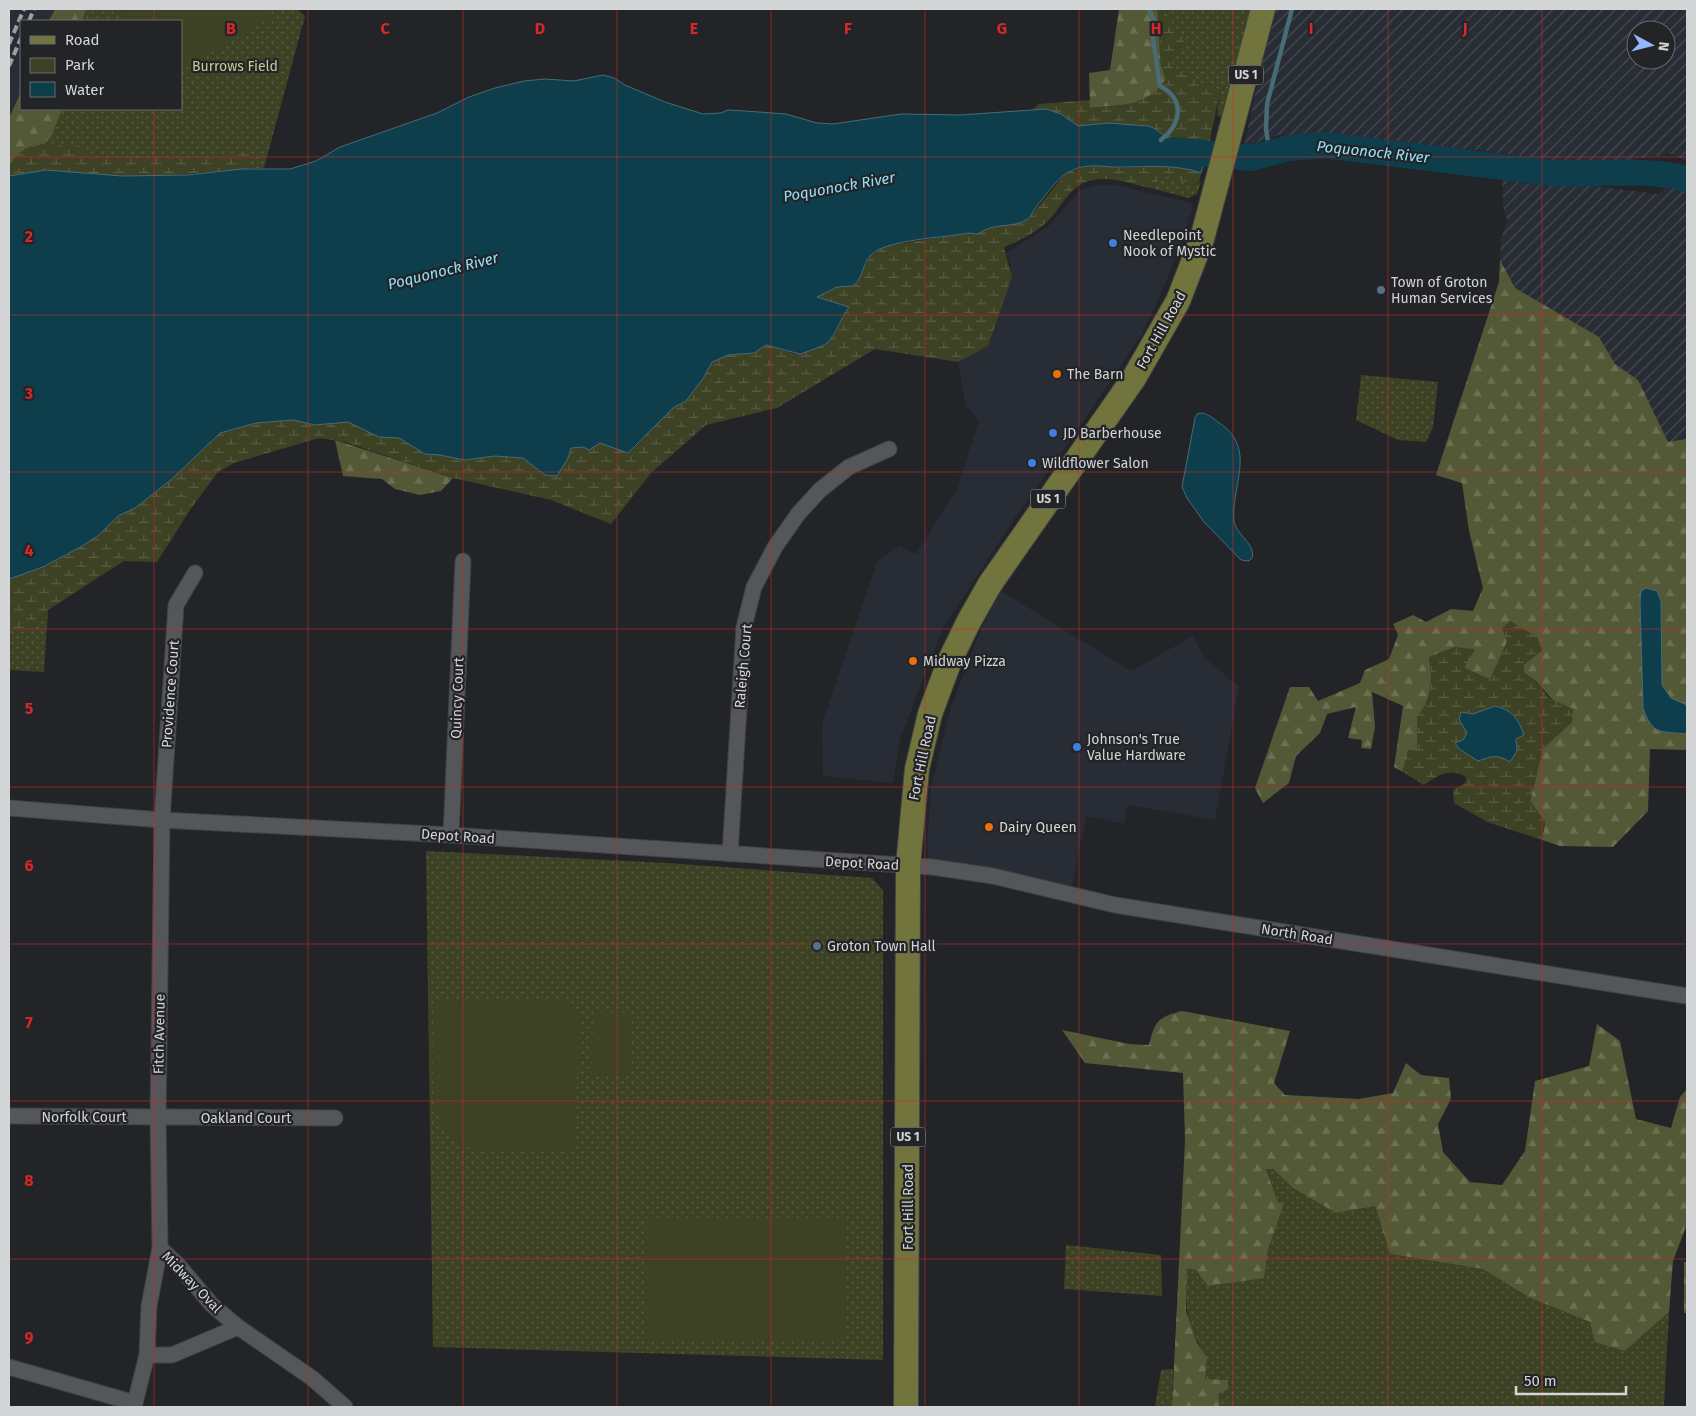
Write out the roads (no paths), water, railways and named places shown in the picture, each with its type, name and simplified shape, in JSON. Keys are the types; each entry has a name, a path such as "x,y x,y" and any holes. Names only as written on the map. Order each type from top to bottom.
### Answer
{"main road":[{"name":"Fort Hill Road","path":"906,1407 908,866 913,796 921,751 933,708 956,647 999,570 1122,396 1157,341 1188,277 1217,186 1263,9"}],"street":[{"name":"Raleigh Court","path":"730,854 744,627 754,587 775,547 798,514 820,490 849,467 889,449"},
{"name":"Quincy Court","path":"451,835 463,561"},
{"name":"Providence Court","path":"162,820 176,605 195,573"},
{"name":"Depot Road","path":"9,808 162,820 451,835 908,866"},
{"name":"Fitch Avenue","path":"160,1248 158,1118 162,820"},
{"name":"North Road","path":"908,866 991,875 1124,906 1687,996"},
{"name":"Norfolk Court","path":"9,1116 158,1118"},
{"name":"Oakland Court","path":"158,1118 335,1118"},
{"name":"Midway Oval","path":"160,1248 179,1266 212,1305 238,1327 312,1378 345,1407"},
{"name":"Midway Oval","path":"134,1405 147,1355 149,1306 160,1248"},
{"name":"Midway Oval","path":"147,1355 172,1355 238,1327"},
{"path":"9,1368 134,1405"}],"water":[{"path":"603,75 614,78 625,85 665,102 703,114 721,113 728,110 786,114 817,123 833,124 901,114 960,115 1046,109 1061,114 1078,126 1108,123 1148,126 1179,143 1194,144 1210,140 1201,173 1182,168 1163,167 1082,167 1067,173 1059,180 1029,218 1022,222 990,228 978,234 968,233 916,240 877,250 867,260 859,279 853,286 837,287 817,297 849,307 833,336 826,344 800,354 766,345 754,353 728,355 712,362 704,377 686,401 673,408 628,453 600,443 589,450 583,447 571,448 568,458 557,476 545,475 523,458 495,456 465,460 425,454 399,438 379,437 348,422 315,425 293,420 256,423 220,433 172,479 135,508 118,516 99,535 82,546 43,567 9,579 9,176 46,170 122,176 187,175 242,169 290,169 316,161 340,147 437,113 469,97 495,88 524,81 545,79 574,81"},
{"path":"1202,413 1230,432 1237,443 1240,467 1234,507 1234,521 1238,531 1251,548 1252,558 1249,561 1241,560 1204,522 1187,498 1182,487 1195,418 1197,414"},
{"path":"1646,588 1657,591 1661,601 1662,685 1671,698 1687,705 1687,734 1664,732 1654,728 1643,708 1640,600 1641,591"},
{"path":"1495,706 1510,712 1514,716 1524,735 1516,739 1517,751 1510,762 1495,757 1478,761 1459,749 1455,743 1463,740 1467,733 1459,719 1461,712 1473,714"}],"waterway":[{"path":"1149,9 1154,21 1152,32 1160,86 1174,98 1178,112 1173,127 1161,140"},
{"path":"1270,154 1266,129 1267,104 1292,9"},
{"name":"Poquonock River","path":"1173,150 1251,158 1289,148 1324,145 1552,173 1653,173 1687,179"}],"railway":[{"path":"9,44 24,9"},
{"path":"29,20 34,9"},
{"path":"9,66 20,40"}],"place":[{"name":"Needlepoint Nook of Mystic","path":"1113,243"},
{"name":"Town of Groton Human Services","path":"1381,290"},
{"name":"The Barn","path":"1057,374"},
{"name":"JD Barberhouse","path":"1053,433"},
{"name":"Wildflower Salon","path":"1032,463"},
{"name":"Midway Pizza","path":"913,661"},
{"name":"Johnson's True Value Hardware","path":"1077,747"},
{"name":"Dairy Queen","path":"989,827"},
{"name":"Groton Town Hall","path":"817,946"}],"park label":[{"name":"Burrows Field","path":"235,66"}]}
